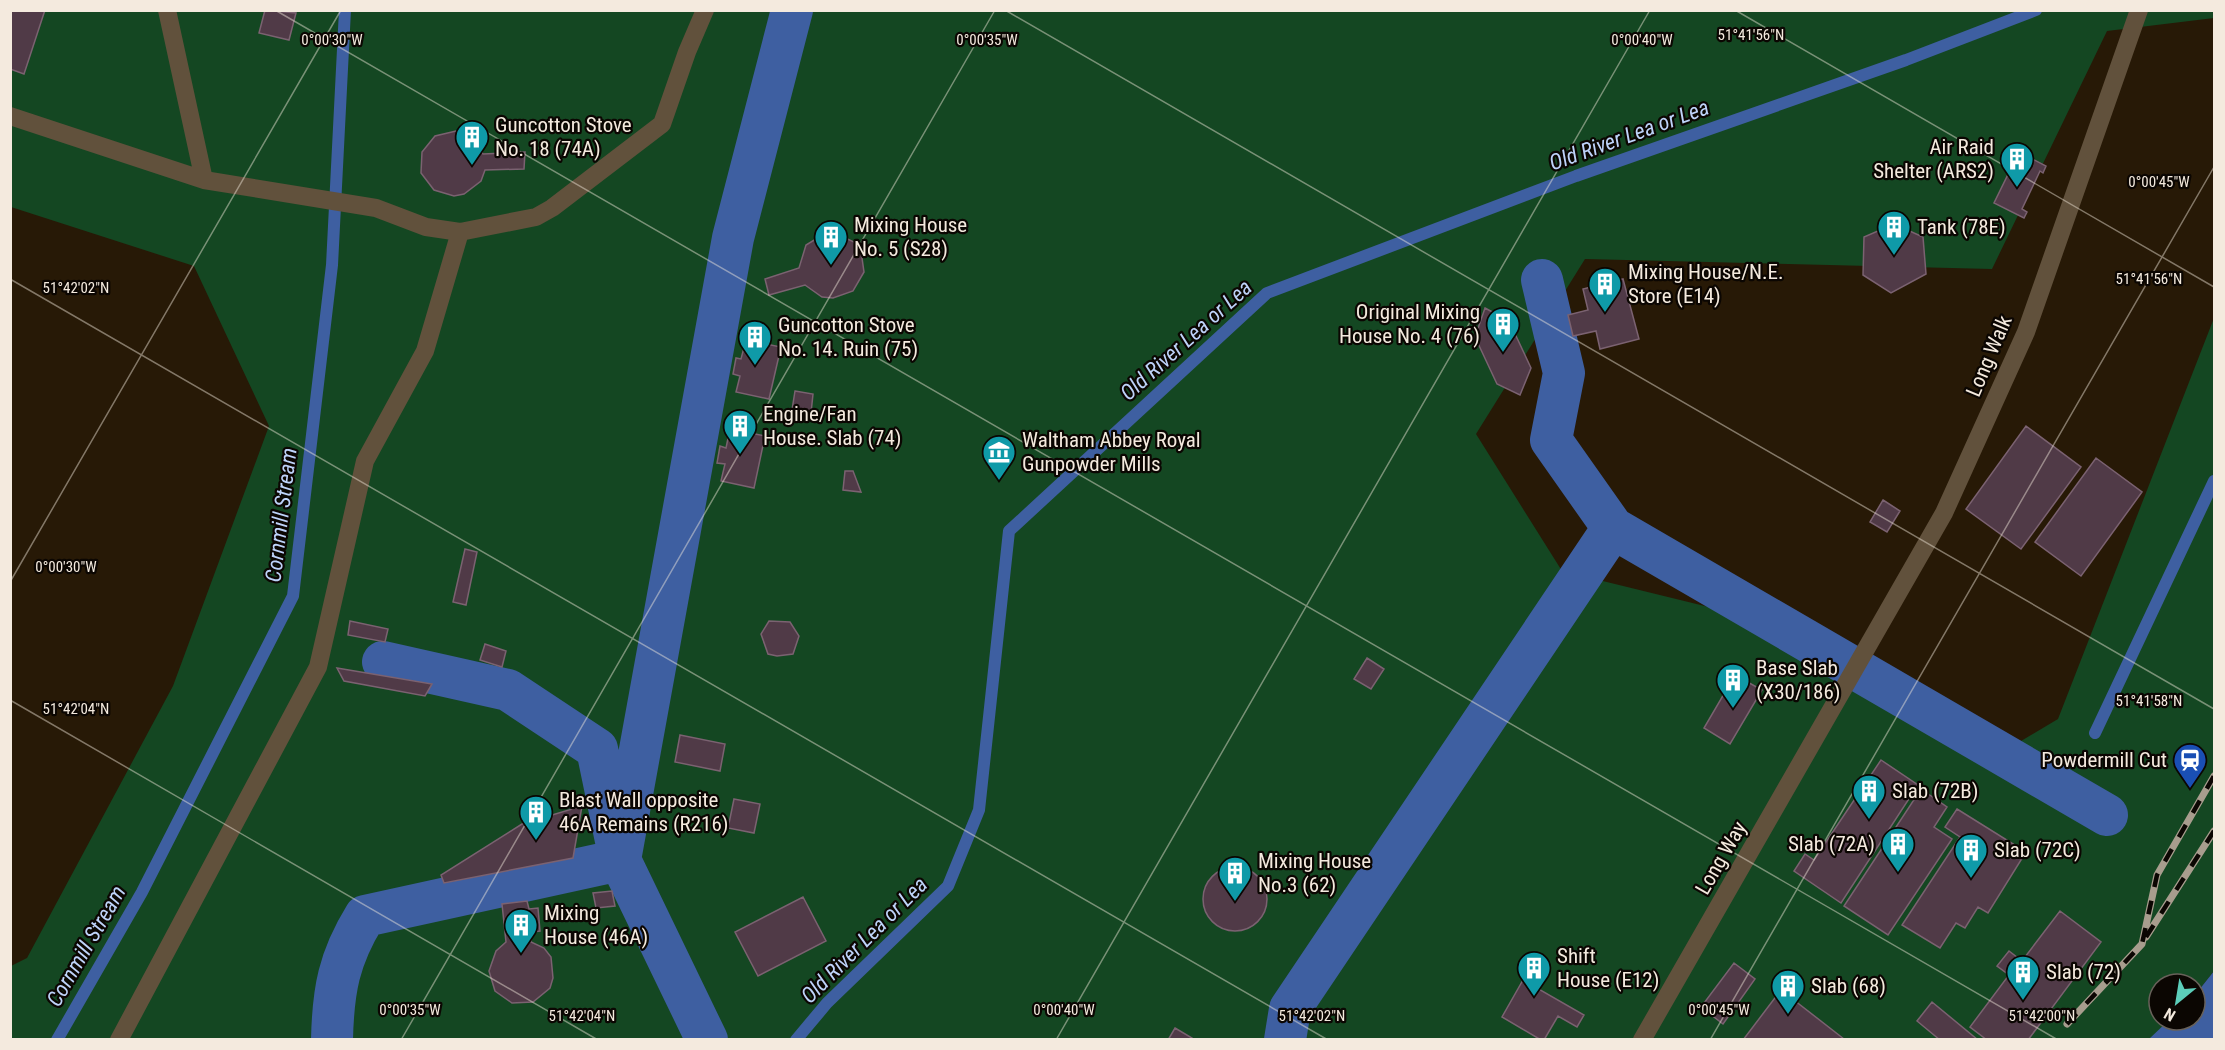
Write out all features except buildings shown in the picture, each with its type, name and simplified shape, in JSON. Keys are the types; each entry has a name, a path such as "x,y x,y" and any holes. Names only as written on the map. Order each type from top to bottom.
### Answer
{"lane":[{"path":"167,10 204,180"},
{"path":"10,116 204,180 376,208 426,227 460,232 536,217 544,213 662,124 687,52 705,10"},
{"name":"Long Walk","path":"1838,700 1944,513 2026,332 2139,10"},
{"path":"119,1040 318,667 365,461 424,351 460,232"},
{"name":"Long Way","path":"1642,1040 1838,700"}],"green space":[{"path":"11,11 2214,11 2214,18 2107,31 1992,269 1585,259 1476,434 1562,571 1802,630 2021,741 2058,719 2214,318 2214,971 2207,980 2207,972 2147,972 2147,1032 2157,1032 2149,1040 11,1039 11,966 27,958 173,686 269,426 194,266 11,207"}],"water":[{"path":"2214,971 2214,1039 2149,1039 2156,1032 2207,1032 2207,980"}],"waterway":[{"name":"Cornmill Stream","path":"57,1040 142,892 293,596 332,265 345,10"},
{"path":"383,662 508,690 597,749 620,860 733,238 792,10"},
{"name":"Old River Lea or Lea","path":"796,1040 827,1003 948,886 979,810 1009,531 1267,293 1576,176 1906,60 2036,10"},
{"path":"1285,1040 1290,1009 1613,528 1551,440 1564,373 1542,280"},
{"path":"2095,733 2214,481"},
{"path":"1613,528 2107,815"},
{"path":"332,1040 339,975 349,946 365,916 620,860 707,1040"}],"railway":[{"path":"2067,1024 2142,944 2157,875 2214,776"},
{"path":"2146,937 2214,831"}],"place":[{"name":"Guncotton Stove No. 18 (74A)","path":"472,166"},
{"name":"Air Raid Shelter (ARS2)","path":"2017,188"},
{"name":"Tank (78E)","path":"1894,256"},
{"name":"Mixing House No. 5 (S28)","path":"831,266"},
{"name":"Mixing House/N.E. Store (E14)","path":"1605,313"},
{"name":"Original Mixing House No. 4 (76)","path":"1503,353"},
{"name":"Guncotton Stove No. 14. Ruin (75)","path":"755,366"},
{"name":"Engine/Fan House. Slab (74)","path":"740,455"},
{"name":"Waltham Abbey Royal Gunpowder Mills","path":"999,481"},
{"name":"Base Slab (X30/186)","path":"1733,709"},
{"name":"Powdermill Cut","path":"2190,789"},
{"name":"Slab (72B)","path":"1869,820"},
{"name":"Blast Wall opposite 46A Remains (R216)","path":"536,841"},
{"name":"Slab (72A)","path":"1898,873"},
{"name":"Slab (72C)","path":"1971,879"},
{"name":"Mixing House No.3 (62)","path":"1235,902"},
{"name":"Mixing House (46A)","path":"521,954"},
{"name":"Shift House (E12)","path":"1534,997"},
{"name":"Slab (72)","path":"2023,1001"},
{"name":"Slab (68)","path":"1788,1015"}]}
